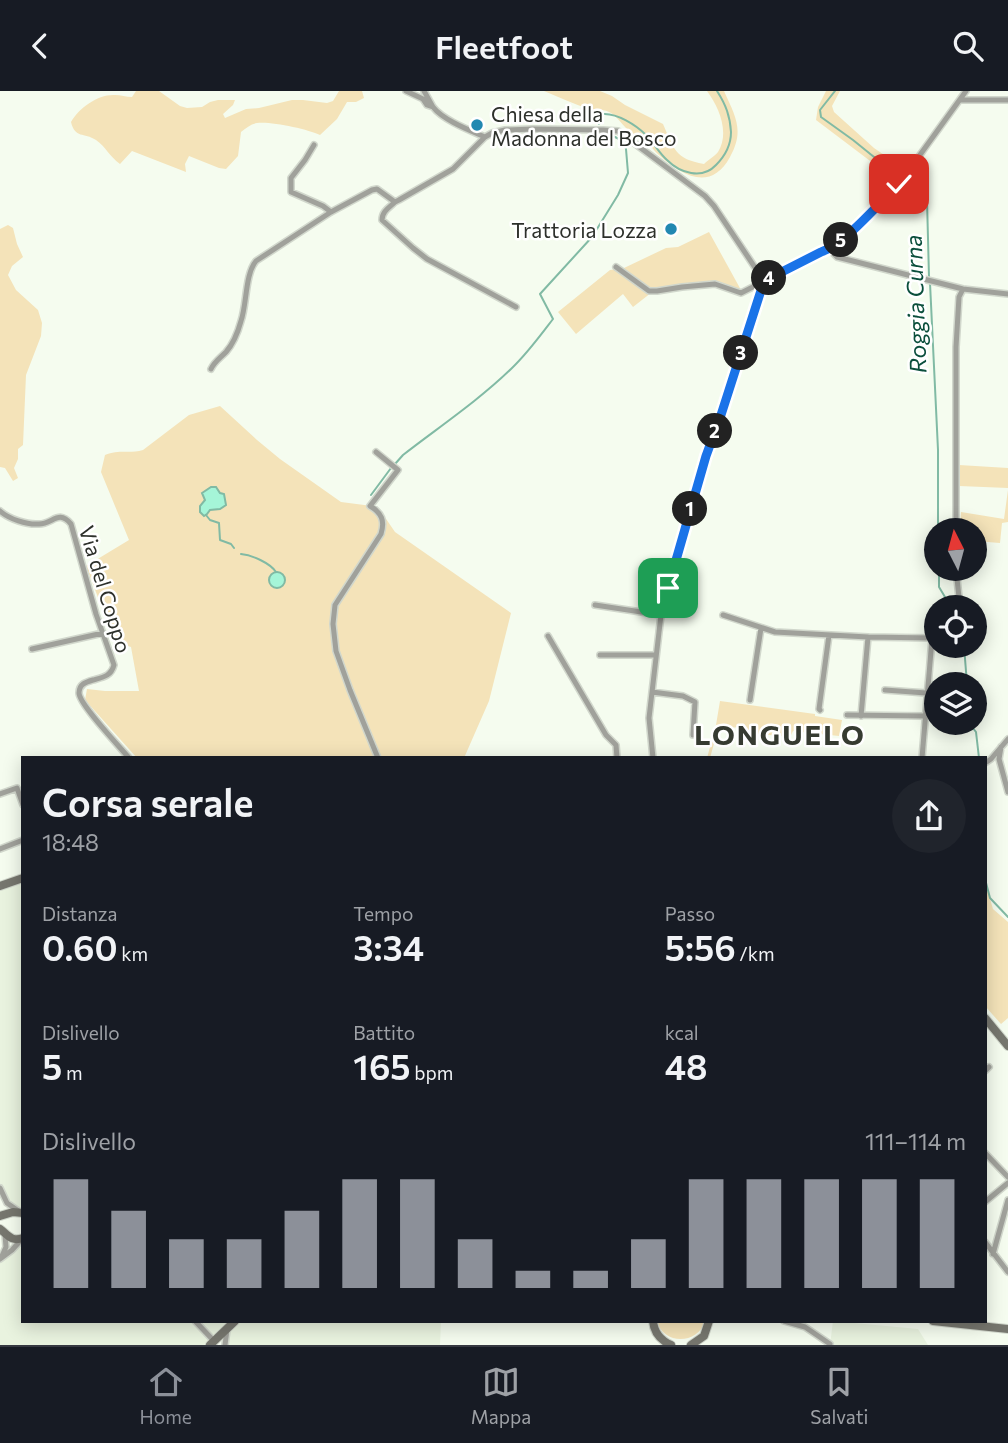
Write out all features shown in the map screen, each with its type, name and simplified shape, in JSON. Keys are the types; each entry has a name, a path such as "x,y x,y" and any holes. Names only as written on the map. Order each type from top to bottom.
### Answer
{"main road":[{"path":"0,884 21,879"},
{"path":"987,1021 1008,1046"},
{"path":"987,1028 999,1036"},
{"path":"4,1215 2,1231 10,1239 21,1239"},
{"path":"654,1323 659,1337 671,1345"},
{"path":"691,1345 703,1340 710,1323"},
{"path":"952,1323 1008,1329"},
{"path":"212,1343 231,1324"}],"street":[{"path":"406,91 423,99 427,105 458,124 485,137"},
{"path":"424,91 433,107"},
{"path":"616,267 649,291 715,285 741,293 821,252 830,250 899,184 966,91"},
{"path":"960,100 1008,100"},
{"path":"516,307 427,258 382,220 382,215 396,202 453,169 485,137 505,130 618,131 705,196 764,281"},
{"path":"314,145 291,178 291,190 331,212"},
{"path":"211,369 226,352 240,326 256,261 331,212 372,190 377,189 396,202"},
{"path":"830,250 837,257 964,289 1008,294"},
{"path":"653,756 649,718 661,615 706,456 764,281"},
{"path":"956,518 956,347 959,297 964,289"},
{"path":"376,452 398,470 370,506 381,516 384,524 381,534 335,605 333,624 336,651 378,756"},
{"name":"Via del Coppo","path":"0,511 15,519 37,524 57,517 70,522 96,614 114,663 107,676 83,683 79,696 127,756"},
{"path":"595,605 661,615"},
{"path":"723,615 775,632 924,638"},
{"path":"750,700 761,628"},
{"path":"32,649 103,633"},
{"path":"819,710 829,635"},
{"path":"548,636 606,736 616,745 617,756"},
{"path":"861,716 868,637"},
{"path":"600,655 655,655"},
{"path":"885,690 924,693"},
{"path":"652,692 683,696 695,702 693,736"},
{"path":"847,715 924,716"},
{"path":"922,756 924,730"},
{"path":"987,762 1008,739"},
{"path":"1002,747 999,759 1008,792"},
{"path":"0,794 17,788 21,799"},
{"path":"0,849 21,841"},
{"path":"987,1155 1008,1177"},
{"path":"987,1200 1008,1184"},
{"path":"0,1188 8,1203 21,1211"},
{"path":"987,1195 995,1194"},
{"path":"993,1254 1008,1200"},
{"path":"4,1215 8,1203"},
{"path":"0,1259 6,1247 2,1231"},
{"path":"0,1259 21,1240"},
{"path":"987,1245 1008,1272"},
{"path":"197,1323 212,1343"},
{"path":"791,1323 805,1327 830,1344"},
{"path":"225,1345 231,1324"}],"shaded area":[{"path":"136,91 159,91 187,108 202,107 218,100 235,100 223,114 225,118 246,109 292,100 327,103 333,101 339,91 362,91 364,98 347,102 337,119 320,135 279,124 253,124 241,132 238,156 226,169 189,156 185,164 186,172 132,151 120,164 96,140 75,131 71,122 90,103 109,95 132,97"},
{"path":"544,91 600,91 612,96 663,124 681,156 704,164 718,152 723,137 722,120 707,91 724,91 737,123 737,139 722,168 714,174 696,177 668,163 611,113 589,109"},
{"path":"826,91 840,91 832,106 834,112 902,171 894,179 816,120 818,107"},
{"path":"8,225 13,228 23,257 12,266 8,275 16,290 38,310 42,323 41,336 26,375 23,445 18,449 14,468 18,478 13,481 5,468 0,467 0,229"},
{"path":"709,232 741,290 718,282 684,284 656,289 633,307 623,294 576,334 558,312 610,270 624,268"},
{"path":"220,406 280,459 341,502 372,506 382,513 395,532 511,613 489,701 465,756 135,756 85,700 87,689 139,691 131,647 115,642 86,566 129,540 101,472 105,455 143,450 189,415"},
{"path":"959,465 1008,468 1008,488 959,486"},
{"path":"216,487 224,494 226,505 210,510 204,516 200,512 200,506 205,500 202,493"},
{"path":"1008,490 1008,522 1002,523 1000,543 987,542 987,518 961,518 961,512 1004,519"},
{"path":"277,572 283,574 283,586 277,588 271,586 269,580 271,574"},
{"path":"720,701 842,720 839,736 793,731 790,737 741,732 740,727 718,729 711,756 708,756"},
{"path":"21,880 21,1210 9,1201 0,1183 0,887"},
{"path":"987,889 993,909 1008,922 1008,1018 1001,1024 987,1008"},
{"path":"21,1243 21,1323 230,1323 206,1345 0,1345 0,1260"},
{"path":"235,1323 441,1323 440,1345 229,1345 229,1328"},
{"path":"658,1323 704,1323 695,1335 681,1339 666,1335"},
{"path":"833,1323 854,1323 918,1329 928,1345 830,1345"}],"waterway":[{"name":"Roggia Curna","path":"599,124 603,114 620,118 642,131 672,165 691,173 704,172 710,170 722,158 731,137 729,116 717,91"},
{"name":"Roggia Curna","path":"835,91 820,110 821,117 900,178"},
{"name":"Roggia Curna","path":"395,464 498,381 553,319 540,294 592,237 628,173 623,141 611,135"},
{"name":"Roggia Curna","path":"904,182 927,200 929,277"},
{"name":"Roggia Curna","path":"930,283 938,450 938,518"},
{"name":"Roggia Curna","path":"371,495 391,468"},
{"path":"206,515 210,520 219,523 220,540 234,548"},
{"path":"241,554 260,560 276,572"},
{"name":"Roggia Curna","path":"939,581 944,595"},
{"name":"Roggia Curna","path":"965,658 966,672"},
{"name":"Roggia Curna","path":"976,735 979,756"},
{"name":"Roggia Curna","path":"987,887 990,898 1008,917"}],"place":[{"name":"Chiesa della Madonna del Bosco","path":"477,125"},
{"name":"Trattoria Lozza","path":"671,229"}],"district":[{"name":"LONGUELO","path":"780,734"}],"route":[{"path":"668,588 706,456 764,281 830,250 899,184"}]}
